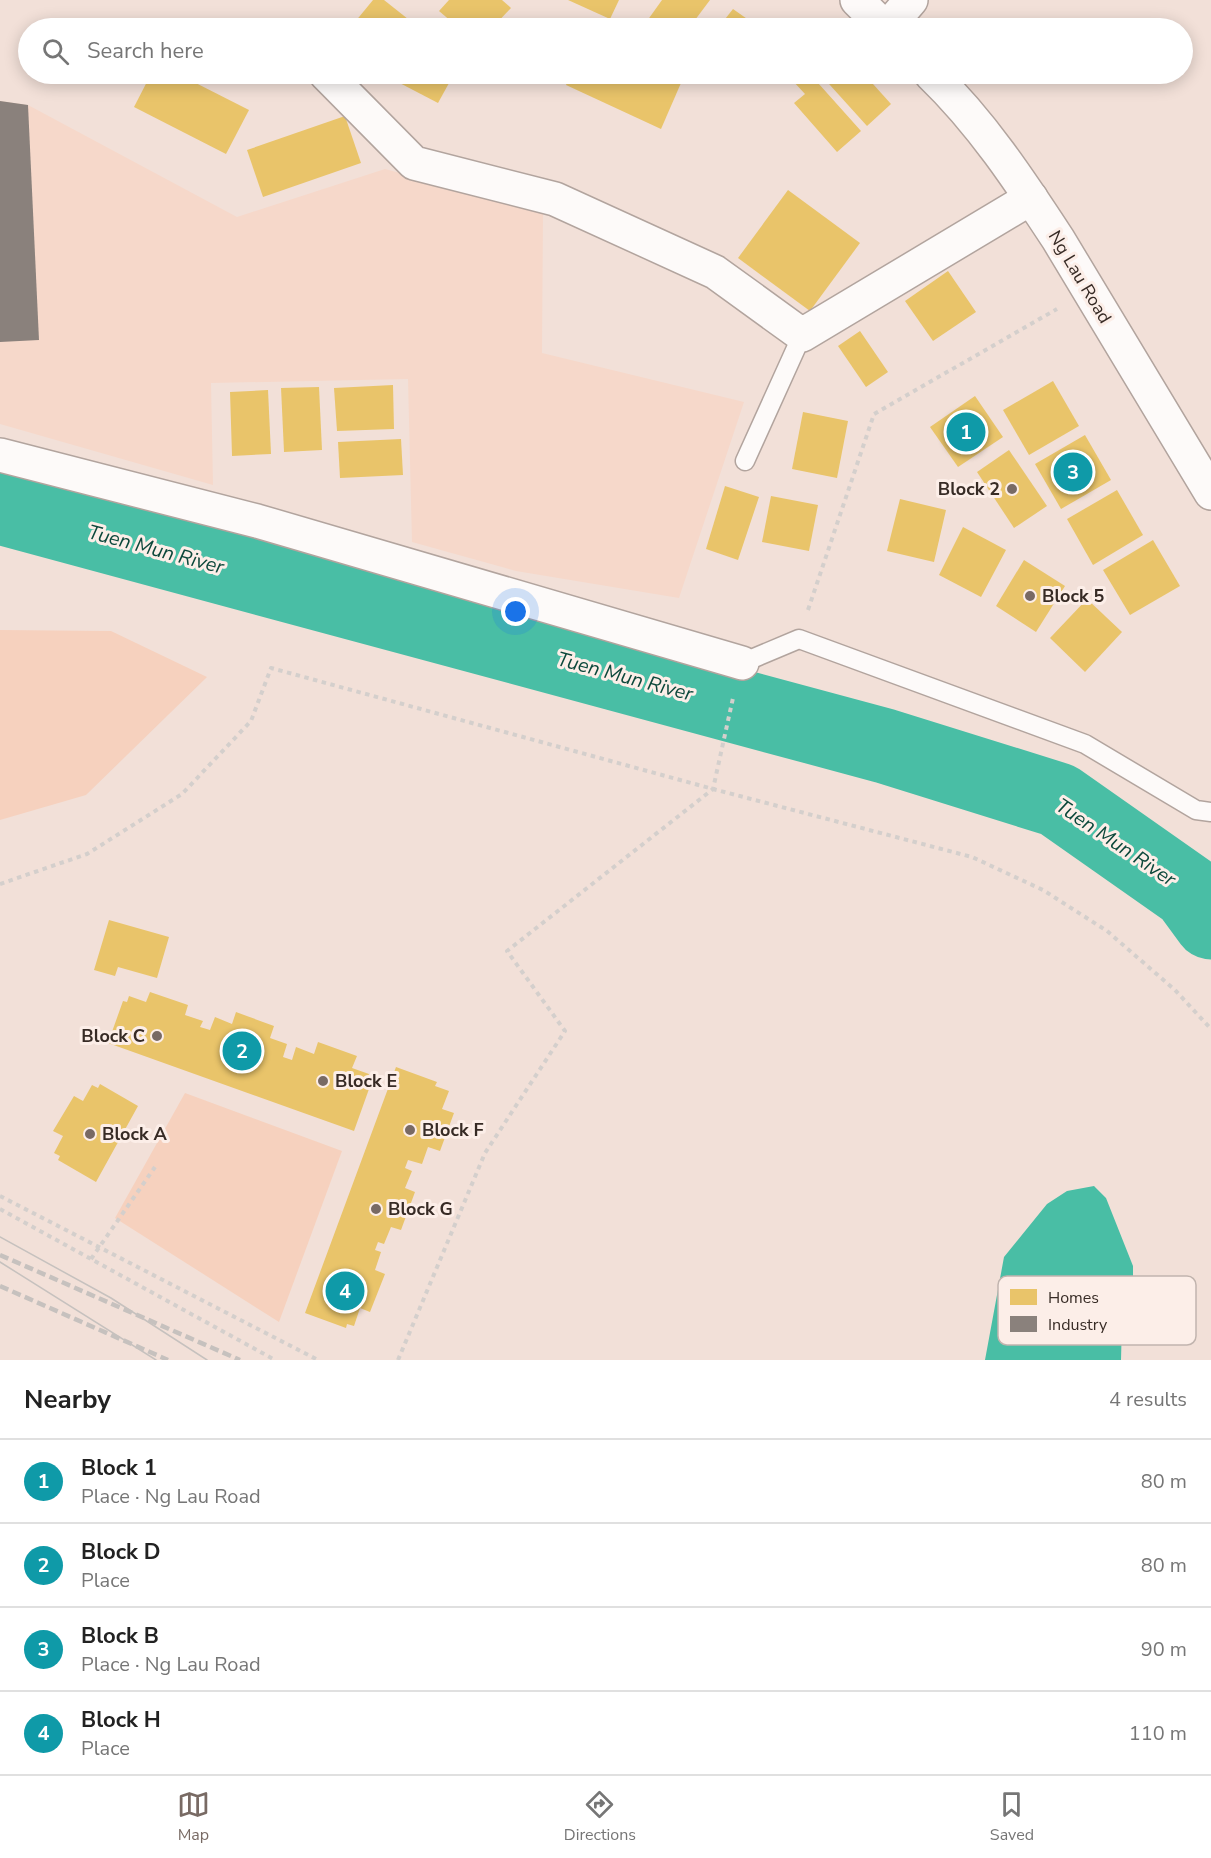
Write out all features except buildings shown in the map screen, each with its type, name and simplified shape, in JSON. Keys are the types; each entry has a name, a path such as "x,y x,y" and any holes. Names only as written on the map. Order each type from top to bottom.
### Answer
{"street":[{"path":"857,0 876,18"},
{"path":"895,18 911,0"},
{"path":"336,84 414,163 555,199 715,272 802,335 1031,198"},
{"name":"Ng Lau Road","path":"941,84 992,143 1031,198 1211,493"},
{"path":"0,455 257,521 739,677"}],"lane":[{"path":"745,461 802,335"},
{"path":"739,677 799,639 1085,744 1196,810 1211,812"}],"path":[{"path":"799,639 874,414 1089,291"},
{"path":"0,884 87,854 182,794 251,721 271,668 972,857 1043,890 1107,931 1175,990 1211,1029"},
{"path":"398,1360 485,1153 565,1031 507,951 713,789 739,677"},
{"path":"91,1258 155,1167"},
{"path":"0,1196 318,1360"},
{"path":"0,1209 274,1360"}],"shaded area":[{"path":"0,101 28,105 237,217 385,169 543,212 542,353 744,402 679,598 516,571 412,542 408,379 211,383 213,485 0,424"},
{"path":"0,630 111,631 207,677 86,795 0,820"},
{"path":"185,1093 342,1151 279,1322 115,1218"},
{"path":"1094,1186 1106,1198 1133,1266 1133,1276 1000,1276 1004,1257 1047,1204 1067,1191"},
{"path":"998,1290 998,1345 1121,1345 1121,1360 985,1360"}],"waterway":[{"name":"Tuen Mun River","path":"0,507 885,746 1058,800 1189,892 1211,922"}],"tram line":[{"path":"0,1237 111,1298 207,1360"},
{"path":"0,1262 156,1360"}],"railway":[{"path":"0,1255 240,1360"},
{"path":"0,1286 168,1360"}],"place":[{"name":"Block 1","path":"966,432"},
{"name":"Block B","path":"1073,472"},
{"name":"Block 2","path":"1012,489"},
{"name":"Block 5","path":"1030,596"},
{"name":"Block C","path":"157,1036"},
{"name":"Block D","path":"242,1051"},
{"name":"Block E","path":"323,1081"},
{"name":"Block F","path":"410,1130"},
{"name":"Block A","path":"90,1134"},
{"name":"Block G","path":"376,1209"},
{"name":"Block H","path":"345,1291"}]}
